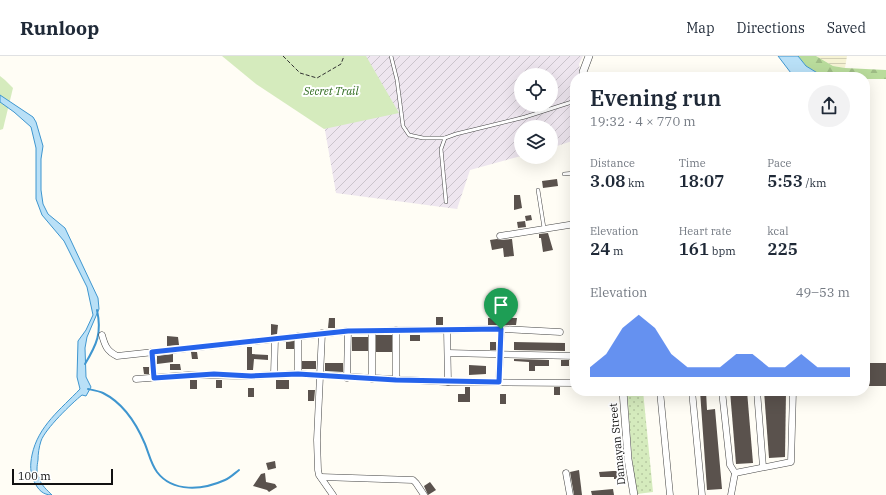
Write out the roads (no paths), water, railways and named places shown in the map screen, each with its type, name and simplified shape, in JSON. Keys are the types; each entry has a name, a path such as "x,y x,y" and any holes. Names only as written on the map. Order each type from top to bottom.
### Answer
{"street":[{"path":"583,72 589,56"},
{"path":"500,236 570,225"},
{"path":"499,382 501,329"},
{"path":"102,336 105,347 110,353 117,356 348,331 501,329 560,332"},
{"path":"396,330 396,380"},
{"path":"447,330 448,382"},
{"path":"347,378 348,331"},
{"path":"372,331 372,379"},
{"path":"322,333 317,446 318,470 321,478 333,495"},
{"path":"298,336 298,374"},
{"path":"274,339 274,374"},
{"path":"152,352 154,378"},
{"path":"448,353 570,356"},
{"path":"136,379 195,375 251,376 298,374 347,378 448,382 570,383"},
{"name":"Damayan Street","path":"623,396 628,459 634,495"},
{"path":"660,396 670,495"},
{"path":"692,396 702,495"},
{"path":"723,396 730,465 735,473 731,495"},
{"path":"757,396 763,467"},
{"path":"735,473 791,462 793,396"},
{"path":"566,473 570,495"},
{"path":"321,478 412,480 416,483 424,495"}],"lane":[{"path":"391,56 397,80 403,126 409,134 422,138 445,138 525,117 570,103"},
{"path":"445,138 441,149 446,202"},
{"path":"564,174 570,173"},
{"path":"538,190 544,228"}],"water":[{"path":"778,56 798,56 806,66 816,72 790,72"},
{"path":"0,95 33,117 36,122 43,146 41,159 41,190 43,204 48,214 65,228 98,298 99,309 87,337 85,348 86,377 91,387 86,396 82,395 53,423 41,441 38,453 37,474 40,481 52,495 43,493 33,478 31,471 32,455 39,435 58,411 80,389 77,377 78,341 86,330 93,315 87,287 64,241 42,215 36,199 36,148 31,127 0,102"}],"waterway":[{"path":"85,364 93,350 99,332 97,310"},
{"path":"88,389 103,393 110,397 123,409 138,429 155,469 171,484 189,488 207,486 227,479 239,470"}],"park label":[{"name":"Secret Trail","path":"331,91"}]}
